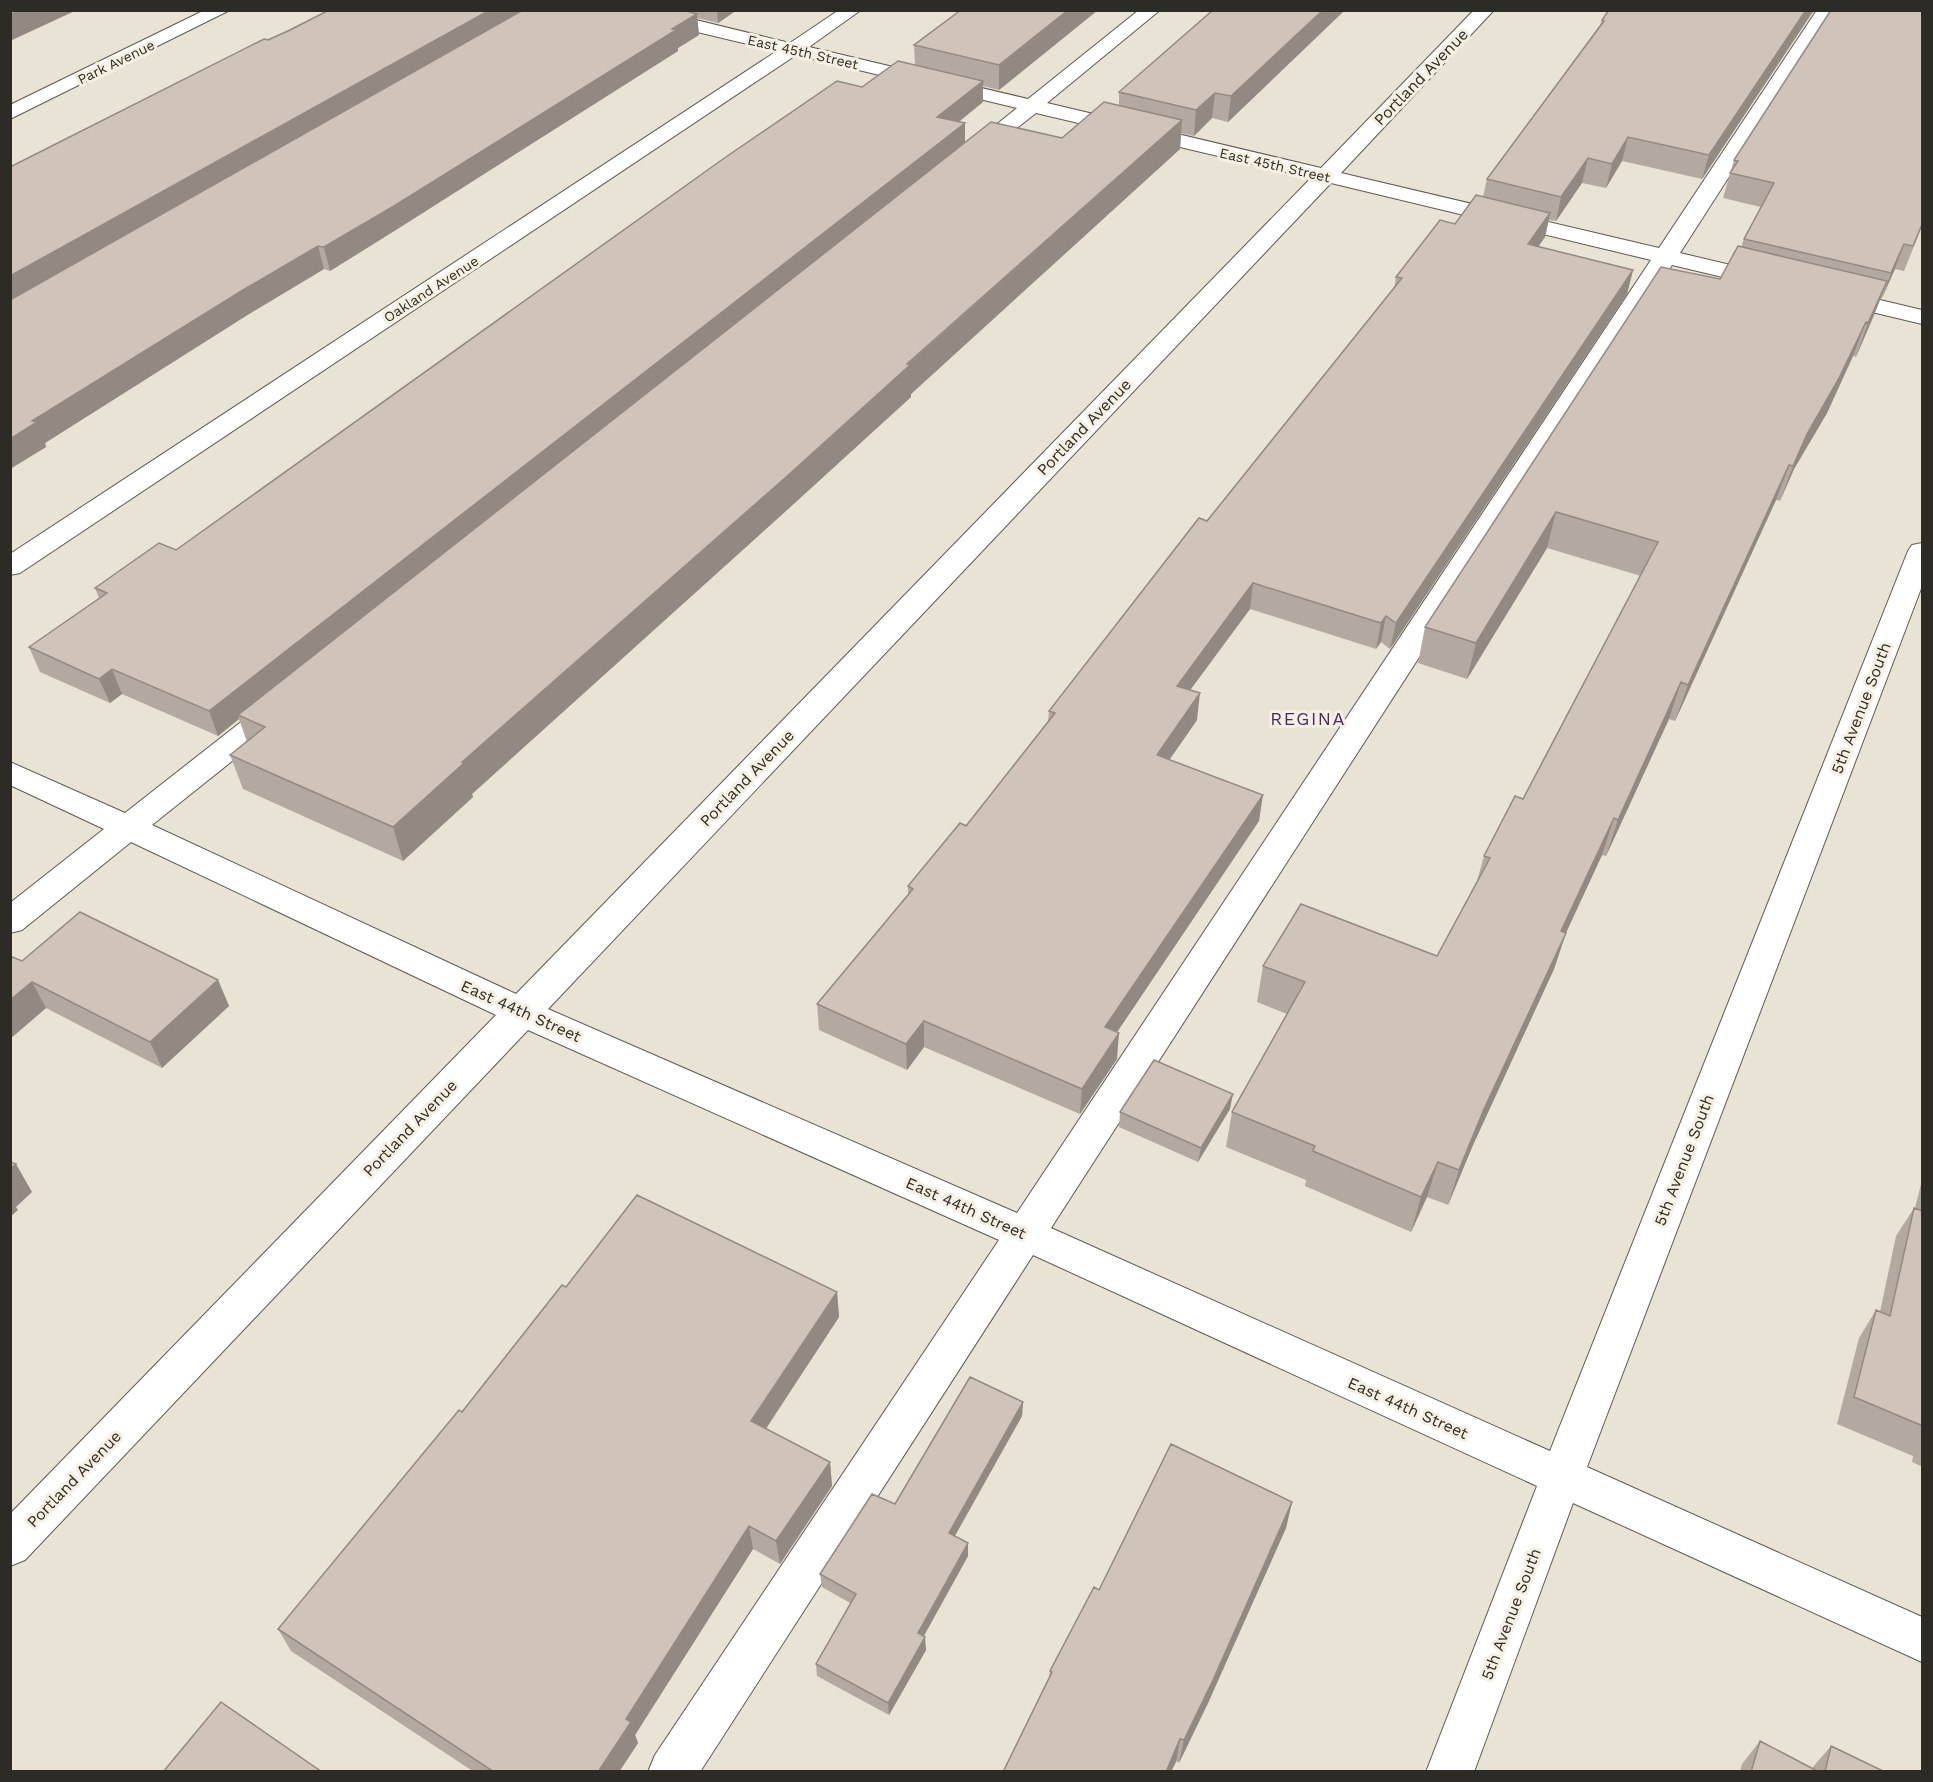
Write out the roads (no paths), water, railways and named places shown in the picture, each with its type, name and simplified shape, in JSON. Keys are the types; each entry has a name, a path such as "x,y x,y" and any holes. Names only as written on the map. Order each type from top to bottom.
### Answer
{"street":[{"name":"Park Avenue","path":"10,113 221,10"},
{"name":"East 45th Street","path":"629,10 1787,286"},
{"name":"Oakland Avenue","path":"10,567 852,10"},
{"path":"952,171 1151,10"},
{"name":"Portland Avenue","path":"10,1545 1485,10"},
{"path":"672,1772 1827,10"},
{"path":"1810,291 1923,317"},
{"name":"5th Avenue South","path":"1450,1772 1590,1402 1923,550"},
{"path":"10,921 300,690"},
{"name":"East 44th Street","path":"10,772 522,1012 1025,1234 1923,1641"}],"district":[{"name":"REGINA","path":"1308,718"}]}
